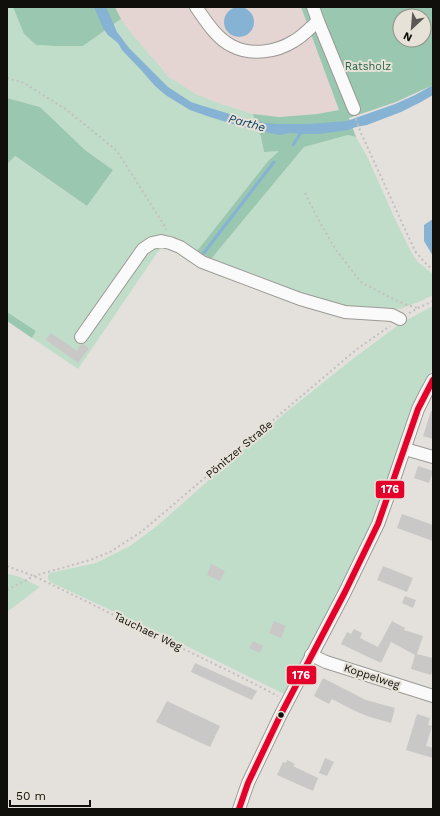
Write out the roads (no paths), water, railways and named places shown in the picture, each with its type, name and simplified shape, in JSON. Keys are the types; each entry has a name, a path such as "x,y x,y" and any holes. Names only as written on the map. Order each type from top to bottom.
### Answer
{"street":[{"path":"196,7 212,30 221,38 232,46 243,50 257,52 284,47 302,36 318,21"},
{"path":"313,7 354,109"},
{"path":"82,337 143,249 152,243 161,241 180,247 202,262 300,299 345,312 392,315 400,319"},
{"path":"239,809 248,783 378,524 418,409 433,380"},
{"path":"405,449 433,457"},
{"name":"Koppelweg","path":"311,655 326,662 433,696"}],"water":[{"name":"Parthe","path":"94,7 106,7 117,32 129,48 168,87 191,102 253,121 277,124 309,124 347,121 395,104 433,85 433,95 401,112 367,125 348,130 319,134 289,133 280,135 246,128 190,110 167,96 155,86 122,50 118,43 108,35 103,28"},
{"path":"239,7 249,12 254,22 249,32 239,37 229,32 224,22 229,12"},
{"path":"433,219 433,256 424,241 424,225"}],"waterway":[{"path":"293,145 302,131"},
{"path":"203,254 274,162"}],"park label":[{"name":"Ratsholz","path":"368,66"}]}
